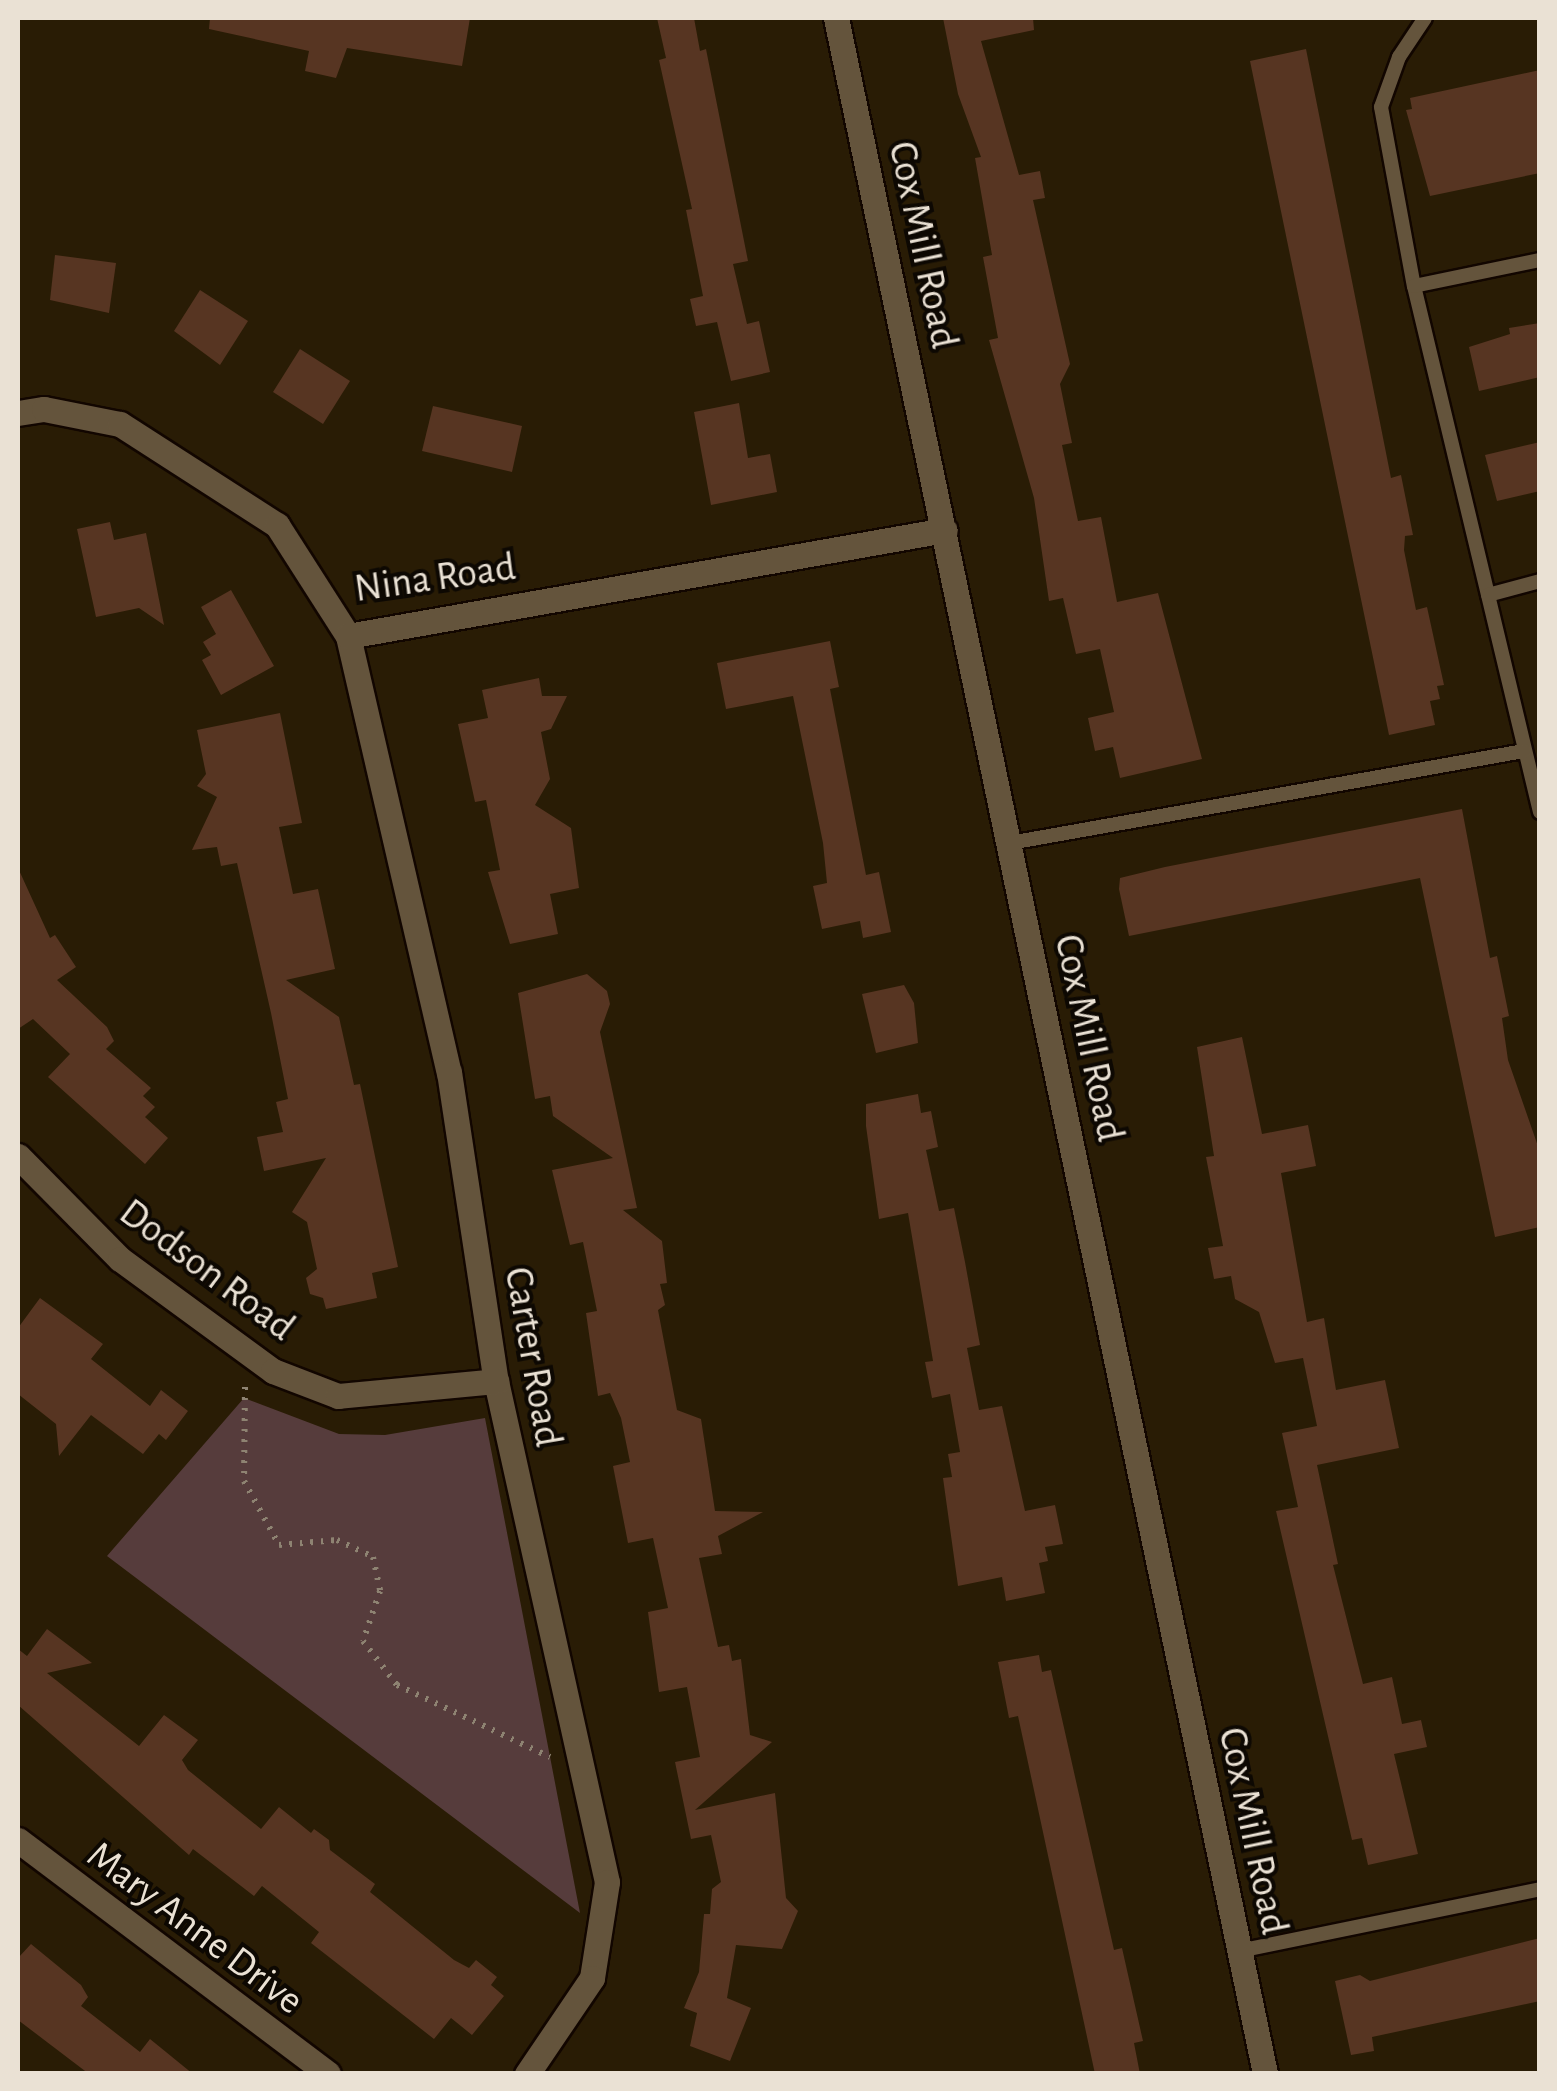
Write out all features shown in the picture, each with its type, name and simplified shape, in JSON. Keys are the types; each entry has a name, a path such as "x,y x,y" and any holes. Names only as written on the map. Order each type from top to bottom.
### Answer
{"street":[{"name":"Cox Mill Road","path":"836,18 1265,2074"},
{"name":"Nina Road","path":"18,413 44,408 120,424 277,525 348,636 945,530"},
{"name":"Carter Road","path":"348,636 449,1072 496,1381 607,1882 592,1978 527,2074"},
{"name":"Dodson Road","path":"18,1156 120,1259 272,1370 338,1396 496,1381"},
{"name":"Mary Anne Drive","path":"18,1840 328,2074"}],"lane":[{"path":"1425,18 1399,57 1381,107 1414,286 1540,812"},
{"path":"1414,286 1540,260"},
{"path":"1488,595 1540,581"},
{"path":"1010,843 1524,751"},
{"path":"1239,1951 1540,1889"}],"path":[{"path":"246,1351 244,1482 279,1545 337,1540 374,1557 380,1591 363,1641 398,1685 582,1770"}],"shaded area":[{"path":"244,1398 339,1434 385,1435 485,1418 580,1913 107,1556"}],"building":[{"path":"210,18 470,18 462,66 347,48 336,78 305,71 309,51 209,29"},
{"path":"657,18 694,18 700,51 706,49 748,261 733,264 747,324 759,321 770,372 731,381 717,322 696,326 690,299 703,296 686,210 692,209 659,60 666,58"},
{"path":"943,18 1033,18 1034,30 981,41 1019,175 1040,171 1045,198 1033,200 1070,364 1060,384 1072,443 1062,445 1078,521 1101,517 1117,602 1158,593 1202,759 1120,778 1113,747 1095,751 1088,718 1114,712 1100,649 1076,654 1063,598 1049,601 1034,498 989,340 998,338 983,257 992,255 975,158 981,157 958,94"},
{"path":"1306,49 1391,478 1401,475 1413,535 1405,536 1404,550 1416,610 1427,607 1444,685 1437,686 1440,699 1430,701 1435,725 1389,735 1250,61"},
{"path":"1540,70 1540,173 1430,196 1406,110 1412,109 1410,98"},
{"path":"55,255 116,263 109,313 50,300"},
{"path":"200,290 248,321 220,365 174,331"},
{"path":"1540,323 1540,377 1479,391 1469,347 1510,334 1509,328"},
{"path":"300,349 350,381 323,424 273,392"},
{"path":"739,403 748,458 770,454 777,492 711,505 694,412"},
{"path":"433,406 522,426 512,472 422,451"},
{"path":"1540,442 1540,491 1497,501 1485,455"},
{"path":"110,522 114,540 146,533 164,625 139,608 96,617 77,529"},
{"path":"231,590 274,666 221,695 202,660 211,655 203,642 216,634 201,607"},
{"path":"830,641 839,687 830,689 866,875 879,872 891,932 863,938 860,921 822,929 813,886 827,883 823,843 793,696 726,709 717,663"},
{"path":"539,678 542,696 567,696 551,729 541,732 550,779 535,805 571,828 579,888 550,894 558,934 510,944 488,872 500,870 486,800 475,802 458,724 488,718 482,690"},
{"path":"280,713 302,823 279,827 293,894 318,889 335,969 286,980 339,1017 354,1085 360,1084 398,1267 372,1273 377,1298 326,1309 323,1298 310,1294 306,1278 317,1269 307,1222 292,1212 326,1158 264,1171 257,1137 283,1132 276,1102 288,1099 271,1013 237,863 221,866 217,847 192,850 217,797 197,786 206,774 197,730"},
{"path":"1462,809 1490,958 1497,956 1509,1016 1502,1018 1508,1060 1540,1152 1540,1227 1495,1237 1420,878 1129,936 1119,889 1120,878 1165,867"},
{"path":"18,868 50,938 55,935 76,967 57,980 107,1027 114,1041 106,1049 151,1088 143,1096 155,1107 145,1117 168,1138 145,1164 48,1077 70,1054 33,1019 18,1029"},
{"path":"587,974 607,991 610,1004 600,1032 637,1208 623,1210 662,1241 667,1283 660,1284 665,1305 658,1310 677,1410 701,1419 715,1511 763,1512 718,1536 722,1554 699,1558 718,1647 729,1645 732,1661 741,1659 750,1735 772,1742 695,1810 775,1793 786,1898 798,1911 782,1949 736,1945 727,1998 751,2008 730,2061 690,2046 697,2013 684,2008 699,1972 704,1914 710,1914 712,1889 721,1882 711,1835 691,1839 675,1762 700,1757 687,1687 659,1692 648,1612 668,1608 653,1538 628,1543 613,1466 630,1462 621,1418 610,1393 598,1396 586,1313 597,1311 583,1242 570,1245 552,1170 613,1158 553,1116 550,1096 535,1099 518,993"},
{"path":"904,985 914,1003 918,1043 876,1053 862,994"},
{"path":"1242,1037 1262,1134 1308,1125 1316,1166 1281,1173 1307,1322 1324,1318 1336,1390 1385,1380 1399,1448 1317,1465 1338,1564 1333,1565 1363,1684 1392,1677 1402,1724 1421,1720 1427,1747 1394,1754 1418,1854 1368,1865 1362,1838 1352,1840 1276,1511 1298,1507 1282,1433 1317,1426 1303,1358 1275,1363 1259,1312 1235,1299 1231,1276 1214,1279 1208,1248 1223,1246 1206,1157 1214,1156 1197,1047"},
{"path":"918,1094 921,1113 931,1111 938,1147 926,1150 939,1211 954,1208 965,1262 980,1345 967,1348 979,1410 1002,1406 1025,1511 1055,1505 1063,1544 1045,1547 1048,1561 1039,1563 1045,1593 1006,1601 1002,1577 958,1586 943,1478 952,1477 948,1454 960,1452 950,1394 932,1398 925,1362 933,1361 908,1213 879,1219 866,1126 866,1104"},
{"path":"40,1298 103,1344 91,1359 150,1406 161,1390 188,1411 166,1440 159,1434 143,1454 91,1415 59,1456 56,1424 18,1394 18,1328"},
{"path":"47,1629 92,1663 47,1673 139,1746 164,1715 198,1740 182,1760 188,1770 261,1829 279,1807 311,1833 314,1829 329,1840 330,1850 375,1884 370,1892 454,1960 469,1968 476,1960 497,1977 491,1985 504,1996 472,2035 451,2018 434,2039 311,1943 319,1932 262,1886 254,1896 193,1849 189,1855 18,1705 18,1649 27,1656"},
{"path":"1039,1655 1042,1672 1051,1670 1114,1950 1122,1948 1143,2041 1134,2043 1140,2074 1095,2074 1018,1716 1009,1718 998,1662"},
{"path":"1540,1938 1540,2001 1372,2037 1374,2051 1351,2055 1335,1981 1360,1975 1370,1981"},
{"path":"31,1944 81,1985 88,1997 81,2006 140,2052 150,2039 193,2074 89,2074 18,2020 18,1958"}]}
